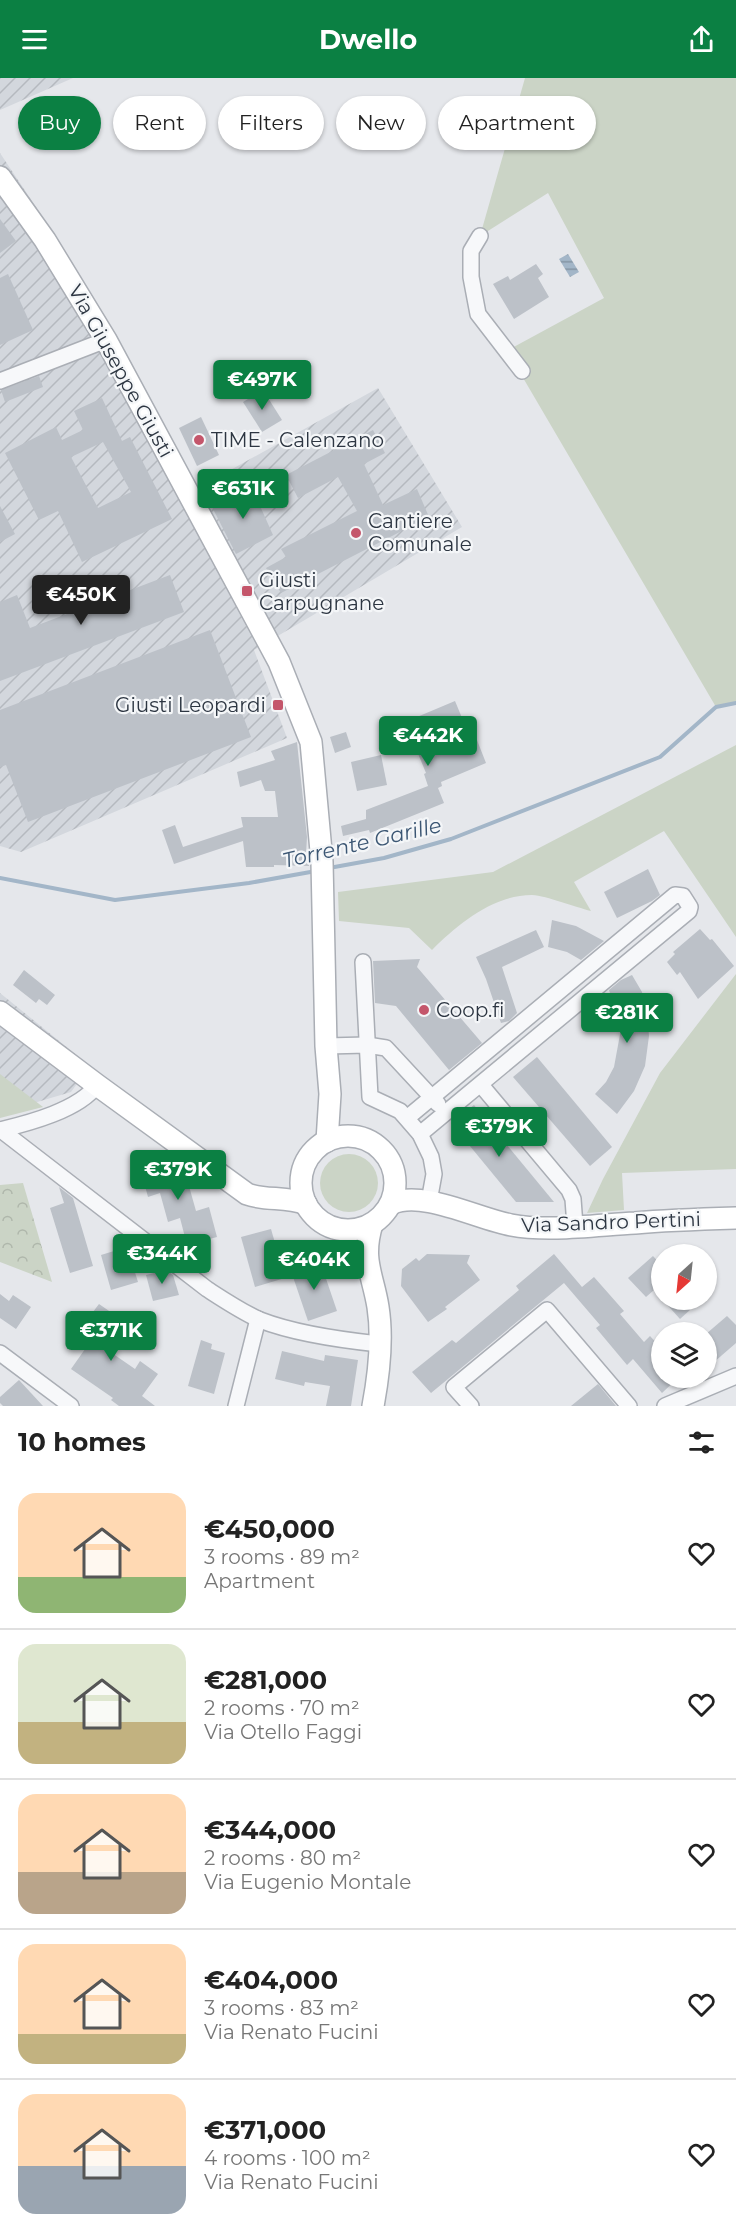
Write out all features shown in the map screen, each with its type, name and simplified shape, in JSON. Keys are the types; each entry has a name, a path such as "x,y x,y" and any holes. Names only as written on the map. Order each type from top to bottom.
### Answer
{"street":[{"name":"Via Giuseppe Giusti","path":"0,177 45,240 106,340 279,662 310,742 322,862 326,1046 330,1094 327,1141"},
{"path":"480,236 471,251 471,277 478,314 522,371"},
{"path":"0,381 106,340"},
{"path":"407,1118 675,895 683,896 690,907 689,911 420,1134"},
{"path":"363,962 370,1096 392,1106 407,1118 420,1134 431,1157 434,1174 430,1196"},
{"path":"0,1012 232,1184 257,1197 298,1200 306,1204 321,1221 342,1230 350,1237 367,1261"},
{"path":"501,1041 514,1056"},
{"path":"326,1046 367,1045 386,1048 446,1113"},
{"path":"481,1084 568,1190 573,1199 575,1226"},
{"path":"0,1130 62,1110 92,1092 97,1085"},
{"name":"Via Giuseppe Giusti","path":"330,1094 342,1119 355,1136 372,1143 386,1155 394,1172"},
{"path":"0,1130 207,1289 258,1319 274,1325 347,1341 379,1344"},
{"path":"268,1198 293,1184 308,1159 327,1141 355,1136"},
{"path":"303,1170 302,1184 306,1204"},
{"path":"342,1230 352,1230 372,1224 382,1216 391,1204 396,1183 394,1172"},
{"name":"Via Sandro Pertini","path":"394,1172 410,1186 452,1208"},
{"name":"Via Sandro Pertini","path":"391,1204 398,1201 416,1200 512,1225 531,1227 736,1218"},
{"path":"372,1224 367,1261 378,1308 379,1344 378,1376 373,1406"},
{"path":"471,1406 454,1387 547,1310 629,1406"},
{"path":"236,1406 258,1319"},
{"path":"2,1357 71,1406"},
{"path":"665,1406 736,1376"}],"shaded area":[{"path":"0,78 73,78 32,96 18,96 18,102 0,110"},
{"path":"0,153 60,243 116,335 191,492 378,388 462,527 254,650 287,738 21,852 0,846"},
{"path":"0,993 90,1066 71,1092 0,1113"}],"green space":[{"path":"525,78 736,78 736,702 716,707 512,359 510,349 604,298 548,193 480,236 504,150 596,150 596,96 520,96"},
{"path":"736,745 736,937 664,831 574,882 591,911 553,899 532,895 518,896 477,913 453,930 432,950 409,928 339,921 338,892 493,872"},
{"path":"736,974 736,1169 622,1173 624,1210 587,1213 660,1073"},
{"path":"0,1074 43,1107 0,1118"},
{"path":"343,1154 355,1154 370,1162 378,1177 378,1189 370,1204 355,1212 343,1212 328,1204 320,1189 320,1177 328,1162"},
{"path":"23,1183 52,1282 0,1262 0,1185"}],"water":[{"path":"568,254 579,272 570,277 559,259"}],"building":[{"path":"0,219 16,241 0,253"},
{"path":"536,264 543,274 538,278 549,297 514,319 493,284 508,276 510,280"},
{"path":"8,274 33,330 0,345 0,278"},
{"path":"39,376 43,387 5,402 1,390"},
{"path":"263,390 282,420 262,432 243,402"},
{"path":"102,398 122,441 130,437 172,519 82,562 58,511 39,520 5,453 56,427 62,440 83,430 74,411","holes":["103,442 131,492 98,508 71,457"]},
{"path":"201,417 219,455 197,466 179,428"},
{"name":"Cantiere Comunale","path":"373,430 385,453 364,464 383,505 417,489 429,517 281,593 266,568 286,557 281,549 357,511 338,477 298,498 286,475"},
{"path":"252,488 273,535 236,554 211,505"},
{"path":"0,506 15,534 0,542"},
{"path":"170,575 184,612 0,681 0,602 17,595 30,628"},
{"path":"210,630 251,737 28,822 6,765 0,767 0,710"},
{"path":"455,701 470,737 475,735 486,763 441,782 442,786 438,788 444,803 370,833 369,830 343,836 341,826 366,819 366,810 428,786 424,774 426,773 405,722"},
{"path":"346,732 351,747 335,753 330,737"},
{"path":"297,742 307,837 306,854 308,854 309,866 246,867 243,841 174,864 162,830 175,825 183,847 243,827 241,817 278,817 275,791 265,791 261,780 240,787 237,772 275,760 271,751"},
{"path":"381,755 387,785 357,791 351,762"},
{"path":"648,869 660,895 617,918 604,892"},
{"path":"552,920 576,926 604,941 581,960 567,952 548,947"},
{"path":"700,929 710,940 712,939 734,966 698,999 680,972 677,975 667,962 675,954 673,952"},
{"path":"536,930 544,947 502,967 517,1013 509,1021 501,1023 476,957"},
{"path":"420,959 417,967 482,1043 449,1070 396,1006 375,1003 373,961"},
{"path":"24,970 55,995 47,1005 39,999 36,1003 13,985"},
{"path":"632,975 642,992 649,1036 645,1066 634,1091 617,1114 595,1094 606,1082 614,1067 621,1029 609,990 621,980"},
{"path":"537,1057 612,1147 590,1166 513,1077"},
{"path":"474,1105 554,1202 516,1202 451,1123"},
{"path":"166,1157 174,1183 187,1179 196,1211 209,1207 217,1237 187,1245 180,1218 168,1222 160,1193 148,1197 139,1164"},
{"path":"59,1187 73,1198 93,1266 70,1273 50,1208 64,1203"},
{"path":"271,1229 285,1278 255,1287 241,1237"},
{"path":"127,1247 138,1282 111,1290 101,1255"},
{"path":"427,1254 470,1255 467,1263 480,1280 445,1307 447,1309 428,1322 401,1286 402,1269 416,1258 419,1261"},
{"path":"554,1254 582,1287 594,1277 624,1311 620,1314 644,1342 651,1337 651,1380 633,1359 627,1365 596,1328 600,1325 564,1283 431,1393 412,1372 452,1340 456,1343 519,1290 516,1286"},
{"path":"651,1258 651,1293 646,1297 628,1278"},
{"path":"320,1261 337,1311 308,1321 291,1271"},
{"path":"166,1270 173,1275 179,1295 153,1301 146,1275"},
{"path":"0,1294 9,1301 13,1295 31,1307 16,1329 0,1318"},
{"path":"99,1304 125,1322 106,1349 135,1369 140,1361 158,1374 142,1396 155,1406 119,1406 111,1400 113,1398 71,1369 90,1342 77,1333"},
{"path":"672,1310 690,1310 680,1319"},
{"path":"727,1316 736,1325 736,1343 717,1359 717,1325"},
{"path":"201,1340 212,1344 211,1349 225,1353 214,1394 188,1386"},
{"path":"282,1351 324,1361 325,1355 358,1360 351,1406 326,1406 330,1386 305,1382 304,1386 275,1379"},
{"path":"19,1380 43,1406 3,1406 0,1403 0,1397"},
{"path":"598,1384 616,1406 571,1406"},
{"path":"658,1388 667,1388 662,1393"}],"waterway":[{"name":"Torrente Garille","path":"329,868 384,858 451,839 660,757 716,707 736,703"},
{"name":"Torrente Garille","path":"0,878 115,900 249,883 316,871"}],"place":[{"name":"TIME - Calenzano","path":"199,440"},
{"name":"Cantiere Comunale","path":"356,533"},
{"name":"Giusti Carpugnane","path":"247,591"},
{"name":"Giusti Leopardi","path":"278,705"},
{"name":"Coop.fi","path":"424,1010"}]}
